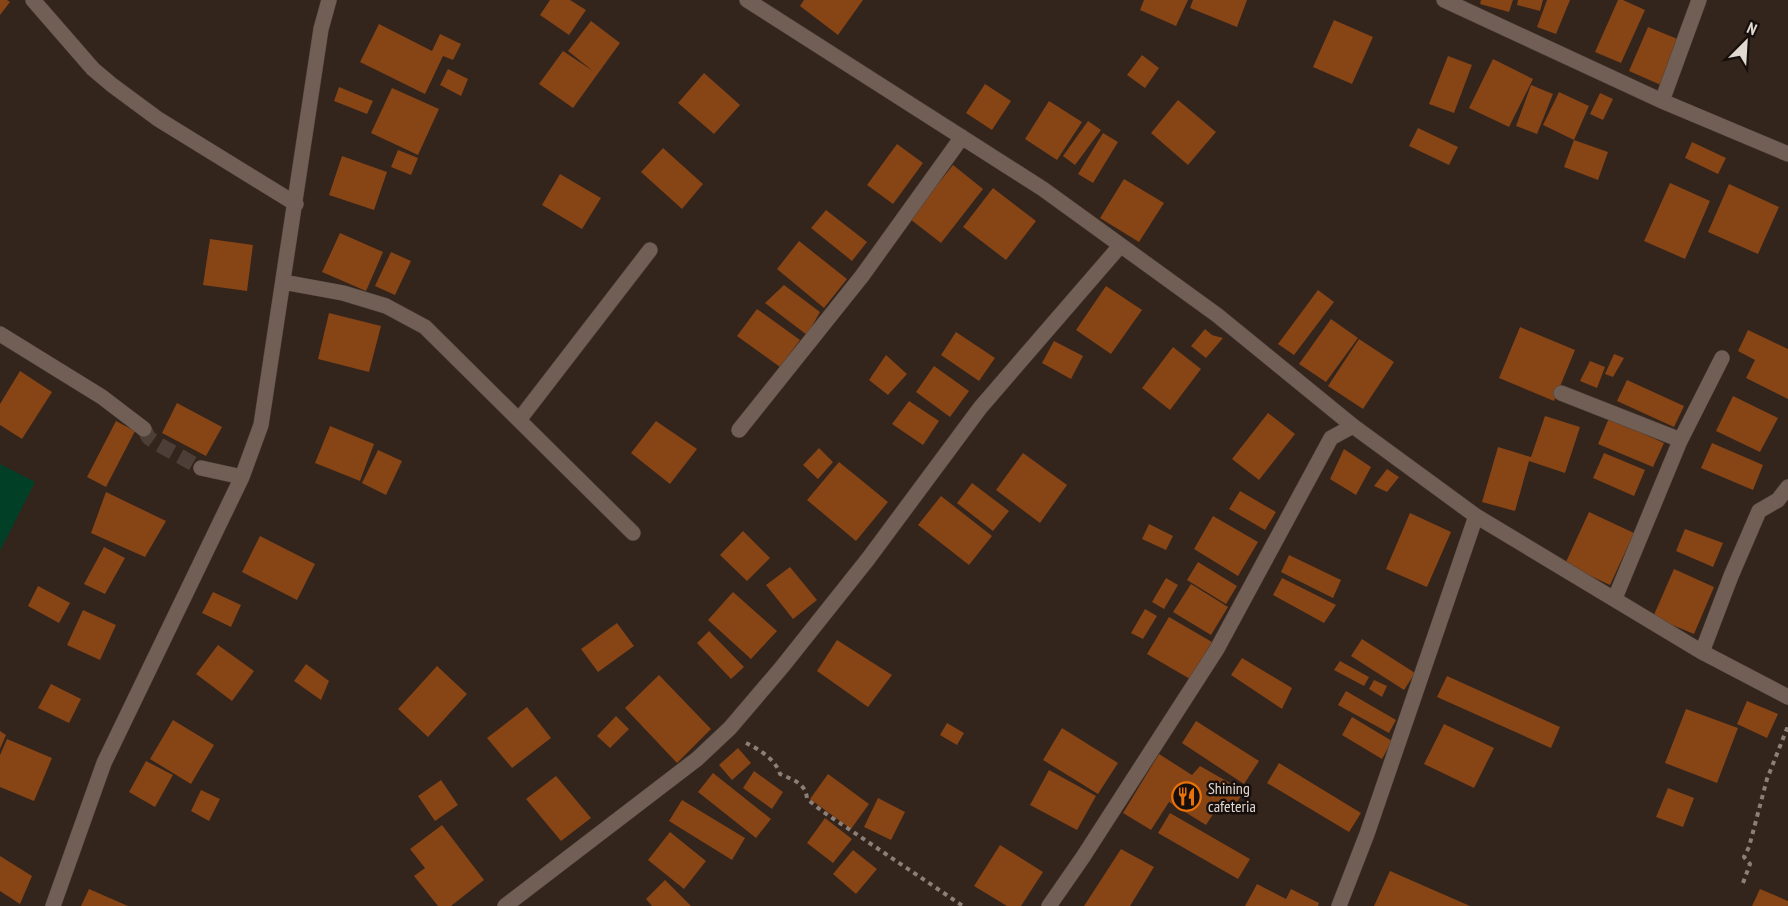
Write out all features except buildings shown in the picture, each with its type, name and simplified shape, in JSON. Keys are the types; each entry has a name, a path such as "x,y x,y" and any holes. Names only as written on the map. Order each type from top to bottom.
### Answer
{"street":[{"path":"33,0 93,69 111,86 158,119 296,204"},
{"path":"53,906 104,763 242,477 261,425 321,29 329,0"},
{"path":"747,0 1043,189 1217,315 1353,426 1476,516 1702,652 1788,697"},
{"path":"1444,0 1662,101 1788,154"},
{"path":"1662,101 1699,0"},
{"path":"739,430 862,276 963,137"},
{"path":"505,906 697,759 730,728 868,560 980,408 1120,246"},
{"path":"519,420 650,250"},
{"path":"283,282 343,293 386,306 425,327 633,533"},
{"path":"0,334 102,397 144,429"},
{"path":"1615,598 1680,441 1722,358"},
{"path":"1561,393 1680,441"},
{"path":"1049,906 1217,649 1331,438 1353,426"},
{"path":"201,468 242,477"},
{"path":"1702,652 1759,511 1778,501 1788,487"},
{"path":"1339,906 1367,834 1476,516"}],"path":[{"path":"1743,883 1750,864 1744,857 1749,847 1767,779 1788,726"},
{"path":"730,728 744,742 754,746 778,766 780,774 803,785 807,792 807,799 822,811 963,906"}],"green space":[{"path":"0,464 35,482 0,551"}],"tunnel":[{"path":"144,429 149,438 156,443 201,468"}],"place":[{"name":"Shining cafeteria","path":"1187,797"}]}
